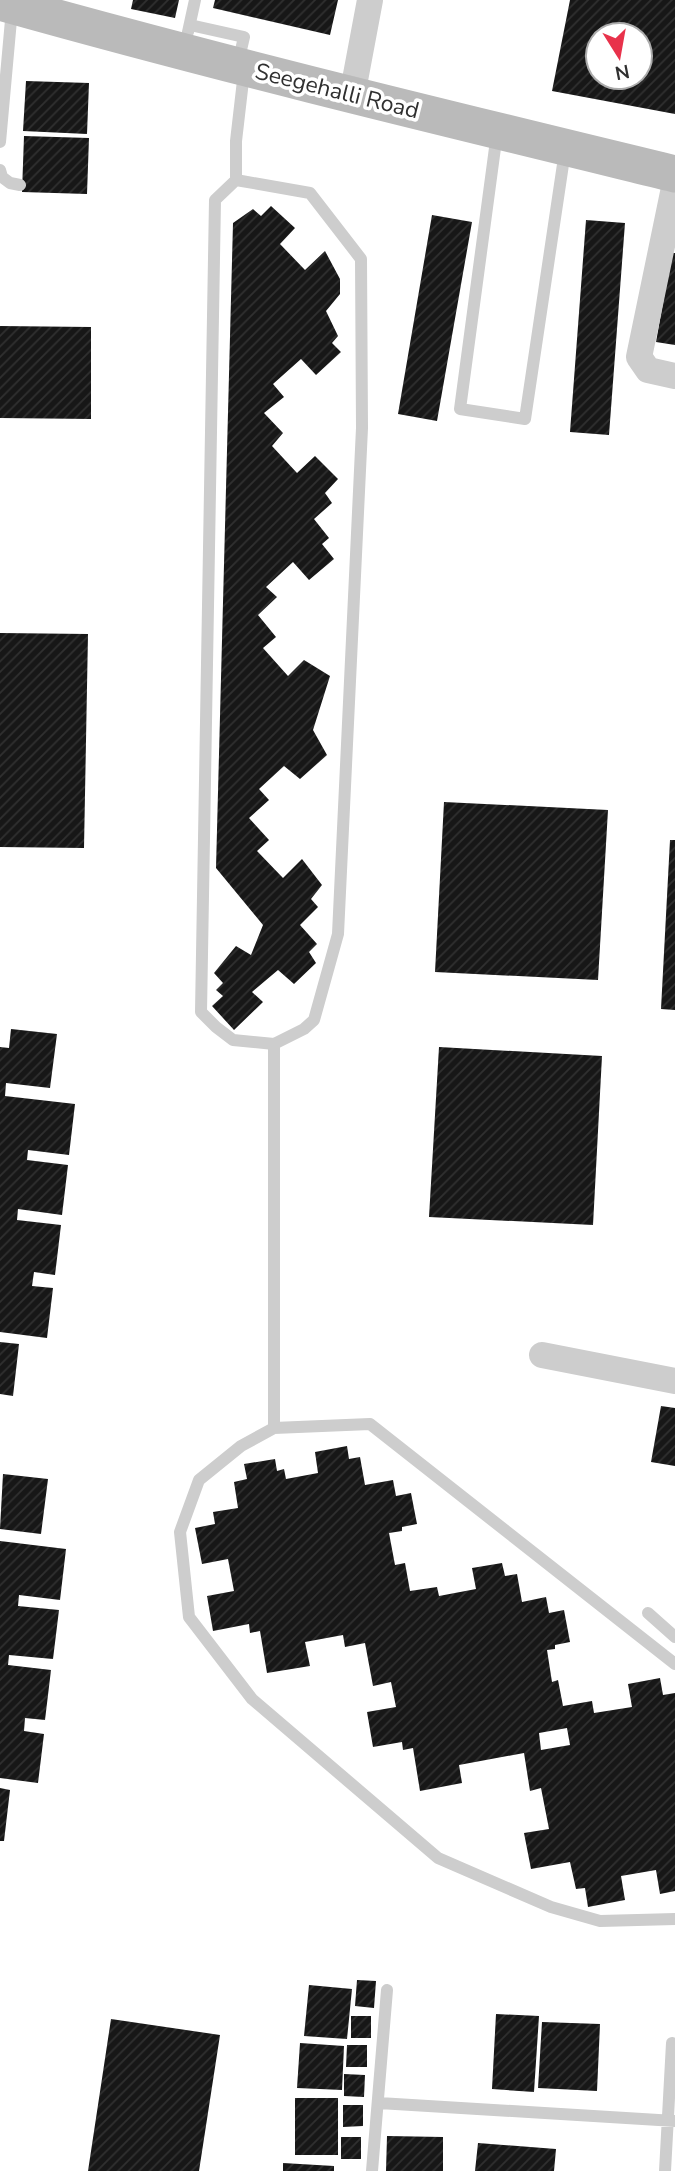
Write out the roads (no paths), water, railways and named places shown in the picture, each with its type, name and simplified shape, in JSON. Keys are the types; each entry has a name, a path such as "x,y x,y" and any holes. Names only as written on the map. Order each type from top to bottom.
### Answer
{"main road":[{"name":"Seegehalli Road","path":"6,3 187,39 241,67 675,174"}],"street":[{"path":"352,96 370,0"},
{"path":"675,183 639,357 648,370 675,376"},
{"path":"542,1355 675,1381"}],"lane":[{"path":"187,39 195,0"},
{"path":"0,142 6,3"},
{"path":"236,180 310,193 361,258 362,428 338,934 314,1020 304,1029 274,1044 233,1040 201,1012 215,200 236,180 241,67"},
{"path":"498,131 460,409 525,419 566,148"},
{"path":"0,170 2,177 10,183 20,185"},
{"path":"274,1044 274,1428"},
{"path":"675,1664 370,1424 274,1428 241,1447 199,1480 180,1532 189,1617 252,1699 438,1858 551,1907 600,1921 675,1919"},
{"path":"648,1613 675,1637"},
{"path":"372,2171 387,1990"},
{"path":"665,2171 671,2121 671,2043"},
{"path":"379,2103 671,2121"}]}
